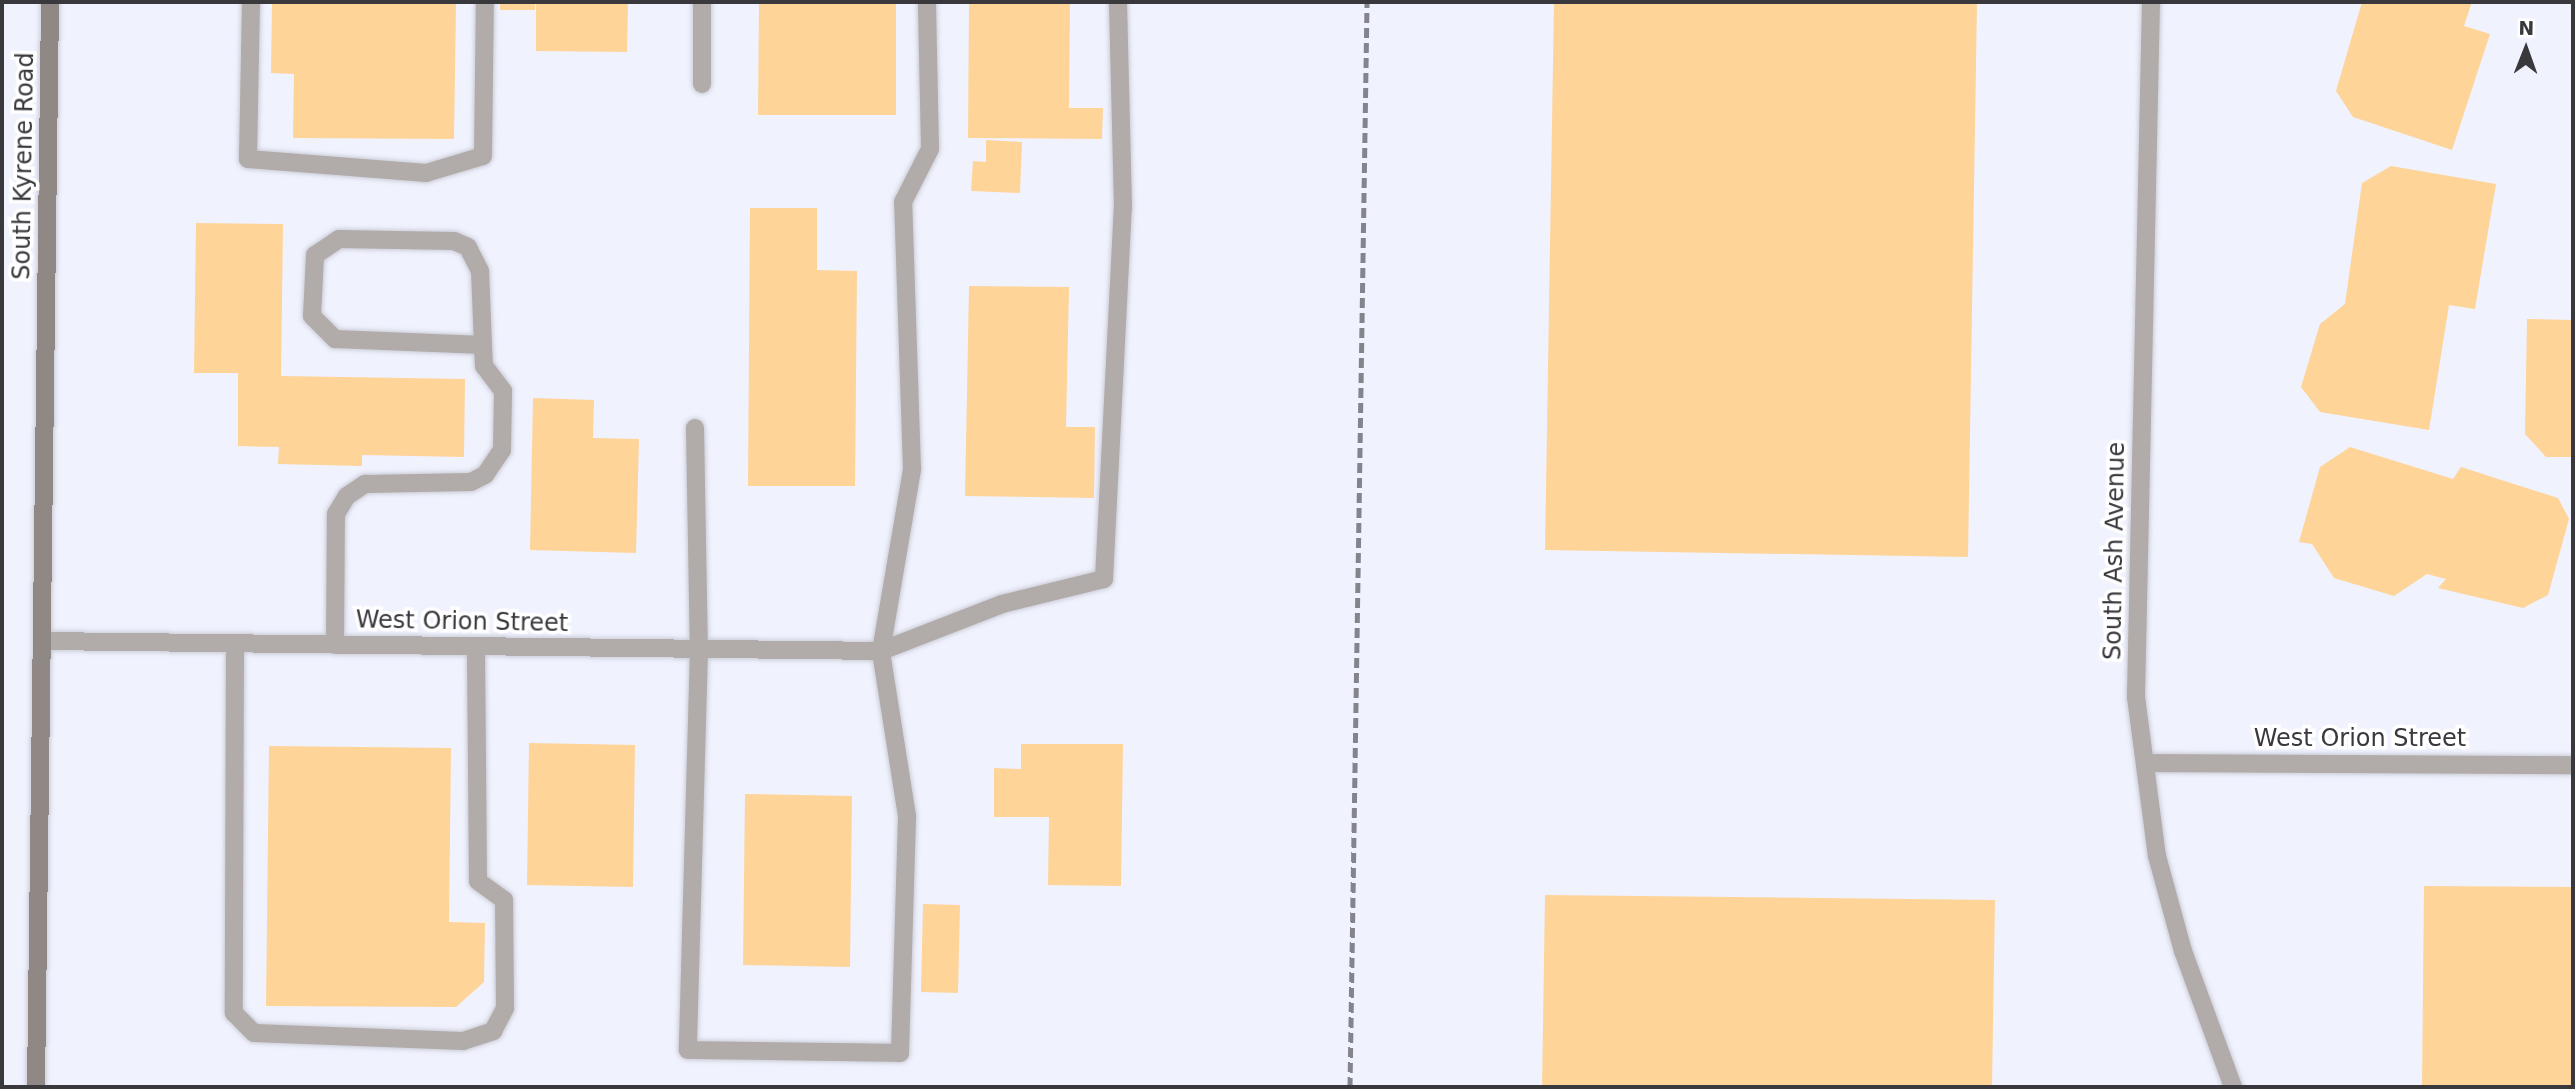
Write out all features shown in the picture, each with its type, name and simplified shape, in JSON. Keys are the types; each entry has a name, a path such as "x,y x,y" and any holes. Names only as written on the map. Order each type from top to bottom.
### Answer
{"main road":[{"name":"South Kyrene Road","path":"36,1087 50,2"}],"street":[{"path":"251,2 248,159 426,173 483,156 485,2"},
{"path":"702,2 702,83"},
{"path":"695,428 699,649 688,1050 900,1054 907,816 881,651 912,469 903,202 930,149 927,2"},
{"path":"881,651 1002,604 1104,579 1123,207 1118,2"},
{"name":"South Ash Avenue","path":"2151,2 2136,696 2147,763 2157,856 2232,1087"},
{"path":"335,645 336,514 347,496 365,484 391,481 471,482 498,462 503,391 484,366 480,271 468,247 454,241 339,239 315,255 312,316 335,339 483,345"},
{"name":"West Orion Street","path":"42,641 881,651"},
{"path":"235,644 234,1013 254,1033 463,1041 493,1031 505,1008 504,900 478,881 476,647"},
{"name":"West Orion Street","path":"2147,763 2573,765"}],"building":[{"path":"456,2 454,139 293,138 294,74 271,73 272,4"},
{"path":"500,2 535,2 535,10 500,10"},
{"path":"536,2 628,2 627,52 536,51"},
{"path":"759,2 896,2 896,115 758,115"},
{"path":"969,2 1070,2 1069,108 1103,108 1102,139 968,138"},
{"path":"1554,2 1977,2 1968,557 1545,550"},
{"path":"2362,2 2472,2 2464,26 2490,34 2452,150 2353,117 2336,91"},
{"path":"986,140 1022,142 1020,193 971,191 973,161 986,162"},
{"path":"2391,166 2496,184 2475,309 2449,305 2429,430 2320,412 2301,387 2320,324 2345,304 2362,183"},
{"path":"750,208 817,208 817,270 857,271 855,486 748,486"},
{"path":"196,223 283,224 281,376 465,379 464,457 362,455 362,466 278,464 279,447 238,446 238,373 194,373"},
{"path":"969,286 1069,287 1066,427 1095,427 1094,498 965,496"},
{"path":"2527,319 2573,320 2573,457 2546,457 2525,434"},
{"path":"533,398 594,400 593,438 639,439 636,553 530,550"},
{"path":"2350,447 2453,479 2461,467 2558,498 2569,519 2548,595 2523,608 2438,588 2446,579 2427,574 2394,596 2334,578 2312,544 2299,542 2320,467"},
{"path":"529,743 635,745 633,887 527,885"},
{"path":"1021,744 1123,744 1121,886 1048,885 1049,817 994,817 994,768 1021,769"},
{"path":"269,746 451,748 449,922 485,923 484,982 456,1007 266,1006"},
{"path":"745,794 852,796 850,967 743,965"},
{"path":"2424,886 2573,887 2573,1087 2422,1087"},
{"path":"1545,895 1995,900 1992,1087 1542,1087"},
{"path":"923,904 960,905 958,993 921,992"}],"railway":[{"path":"1350,1087 1367,2"}]}
